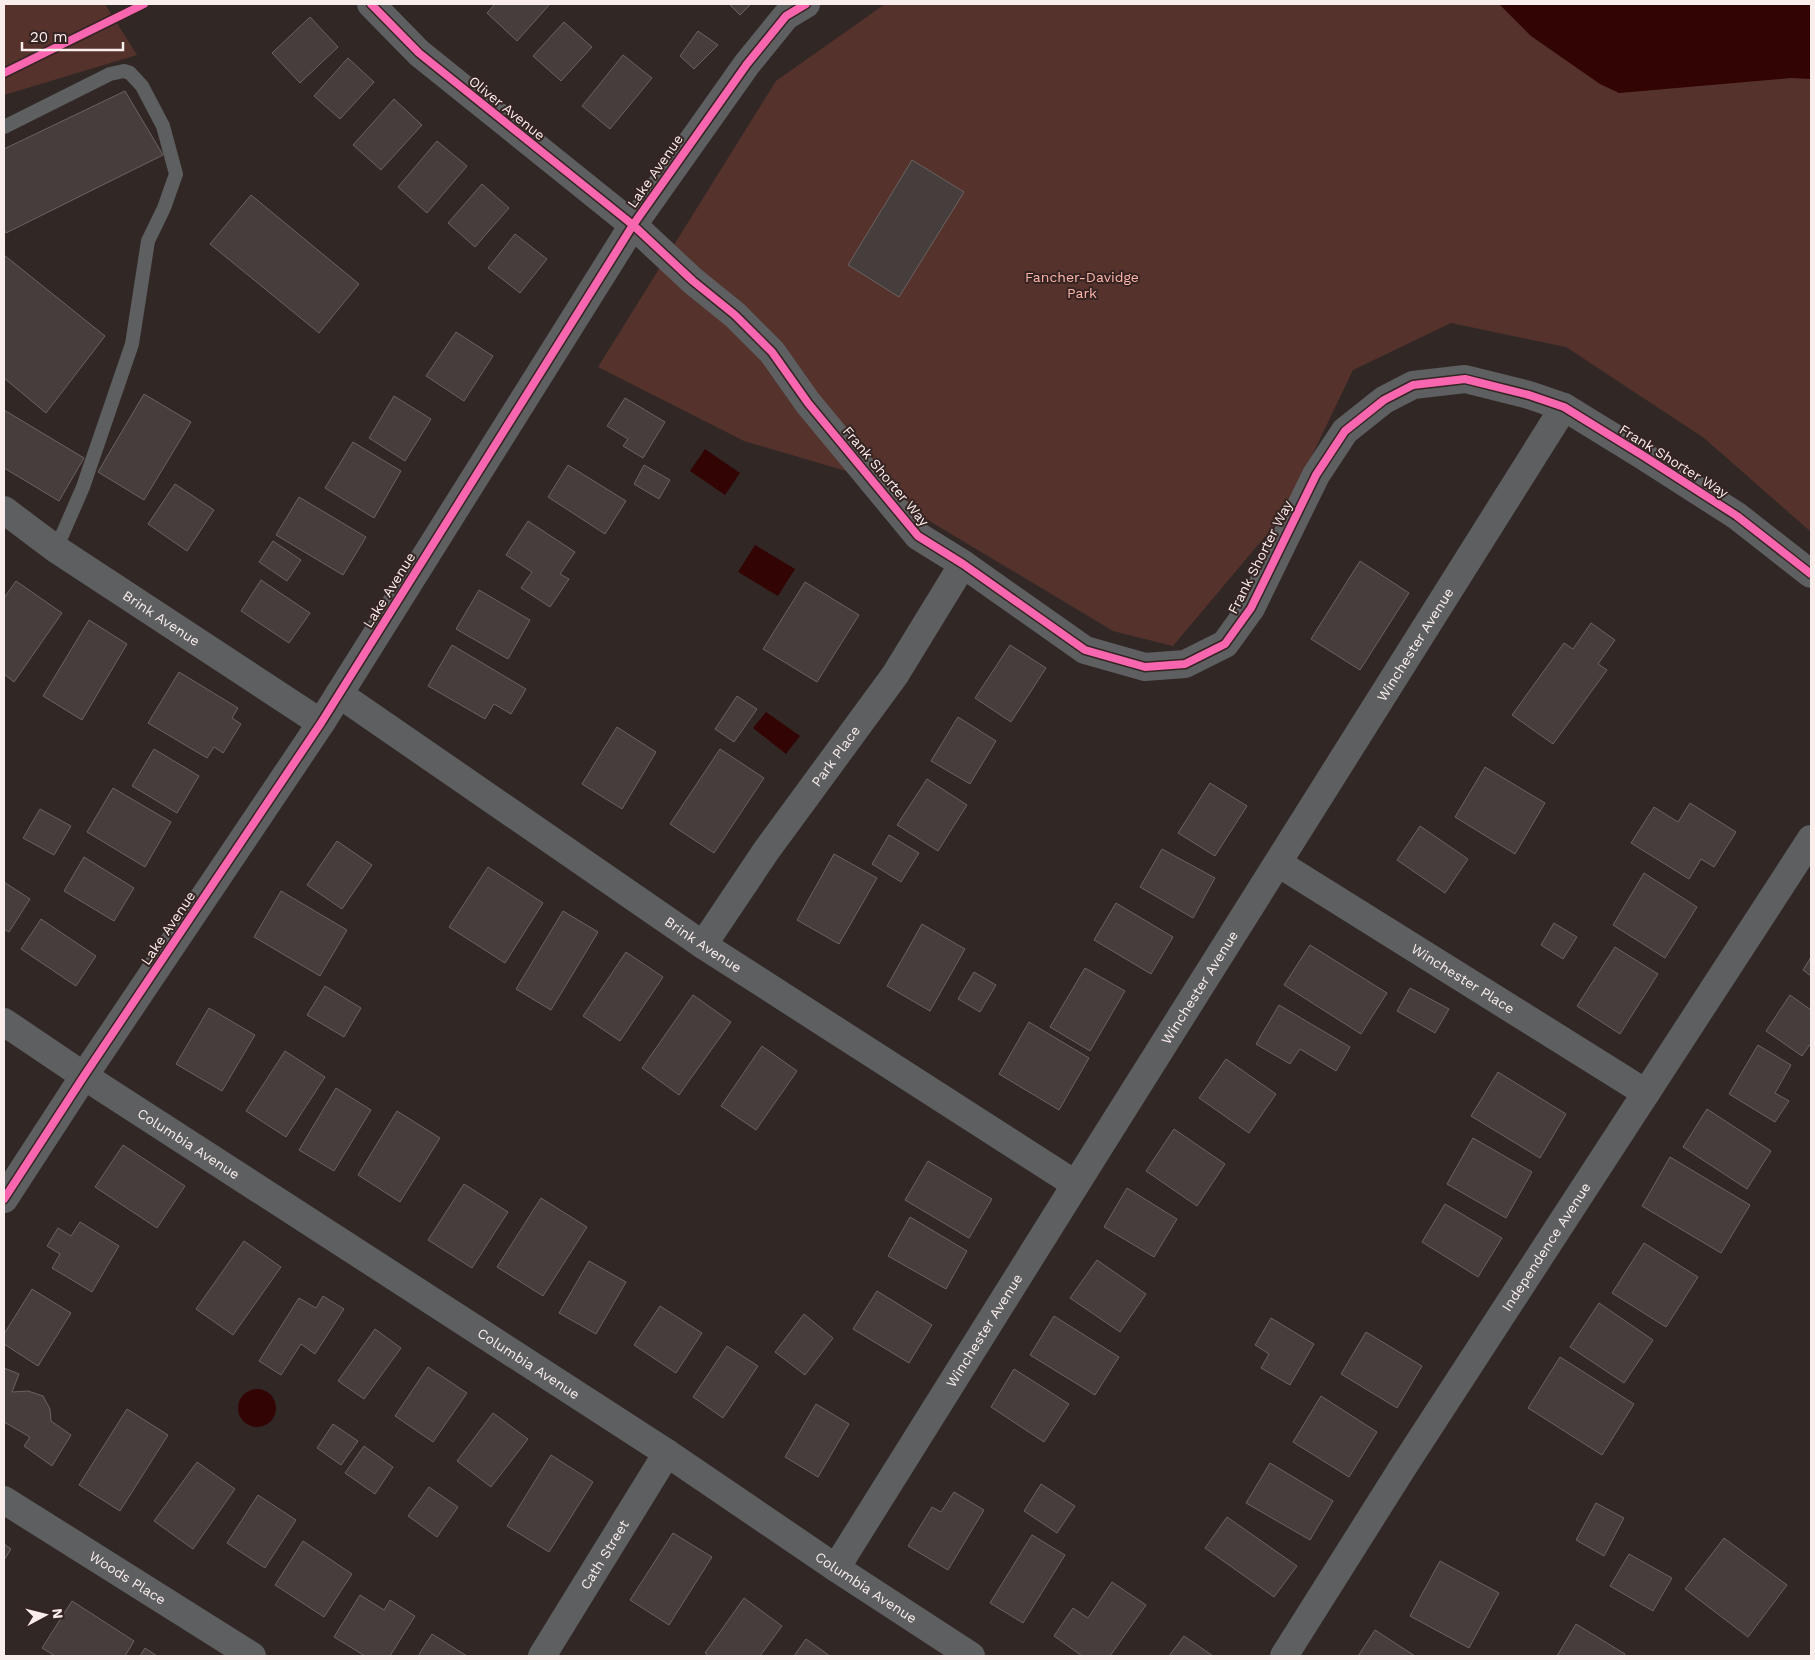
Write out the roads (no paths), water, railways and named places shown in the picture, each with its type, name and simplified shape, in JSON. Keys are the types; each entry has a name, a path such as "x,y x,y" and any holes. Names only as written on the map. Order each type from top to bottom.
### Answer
{"street":[{"name":"Oliver Avenue","path":"371,4 419,53 633,225"},
{"name":"Lake Avenue","path":"4,1199 321,722 633,225 747,64 786,16 806,4"},
{"name":"Frank Shorter Way","path":"633,225 693,281 735,315 772,352 808,403 918,536 963,564 1085,650 1145,667 1185,664 1225,644 1251,608 1321,467 1345,430 1384,400 1413,385 1465,379 1529,395 1564,407 1736,516 1811,574"},
{"name":"Winchester Avenue","path":"836,1568 1075,1184 1564,407"},
{"name":"Brink Avenue","path":"4,510 56,548 321,722"},
{"name":"Park Place","path":"703,945 766,851 894,676 963,564"},
{"name":"Brink Avenue","path":"338,694 703,945 1075,1184"},
{"name":"Independence Avenue","path":"1284,1656 1409,1459 1811,839"},
{"name":"Winchester Place","path":"1278,863 1646,1093"},
{"name":"Columbia Avenue","path":"4,1022 84,1076 667,1453 836,1568 971,1656"},
{"name":"Cath Street","path":"542,1656 667,1453"},
{"name":"Woods Place","path":"4,1500 252,1656"}],"lane":[{"path":"4,127 110,74 124,71 130,73 142,86 163,126 176,174 164,208 148,242 132,344 83,487 56,548"}],"park label":[{"name":"Fancher-Davidge Park","path":"1082,286"}]}
